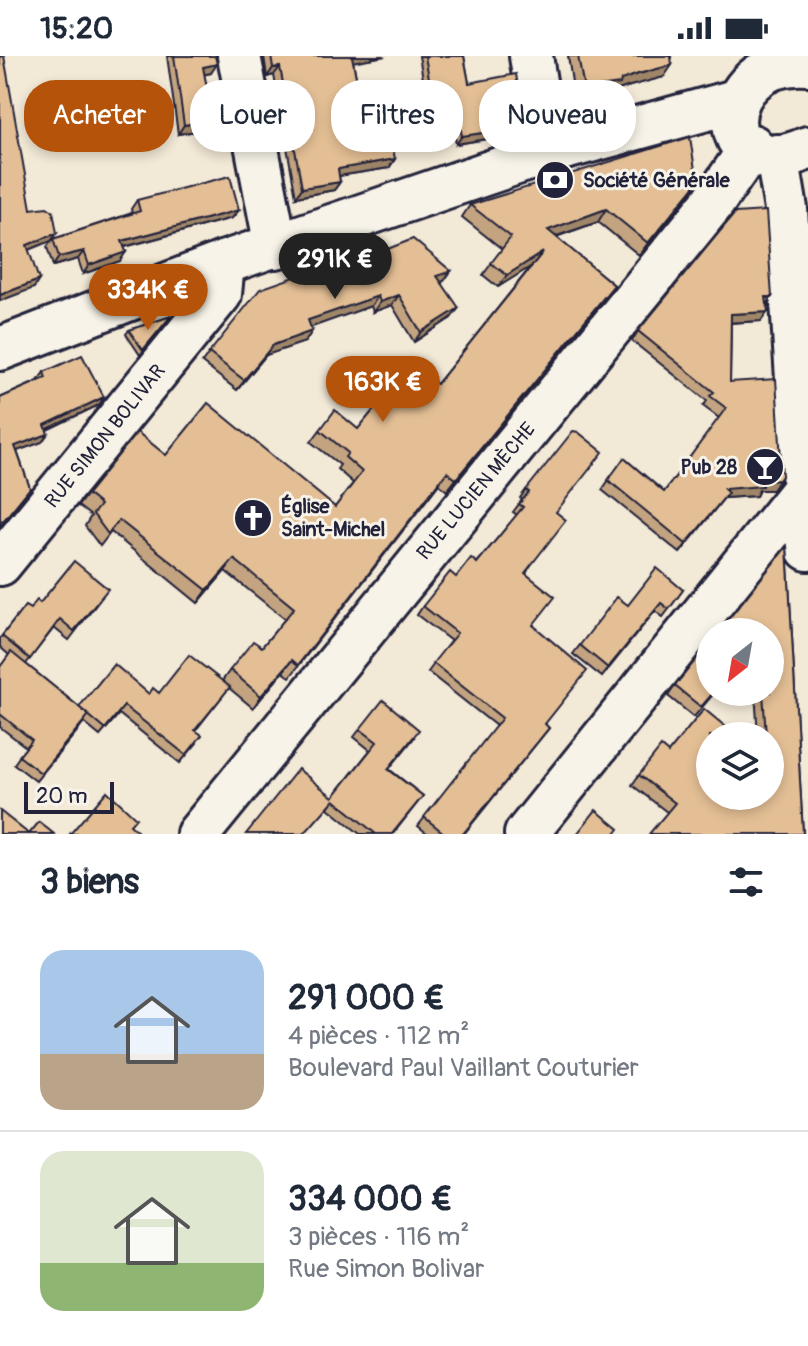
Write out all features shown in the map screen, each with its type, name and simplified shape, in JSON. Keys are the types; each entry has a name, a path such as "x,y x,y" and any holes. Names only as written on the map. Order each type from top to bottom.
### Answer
{"street":[{"path":"239,56 276,247"},
{"path":"531,56 546,153"},
{"path":"808,64 781,56 766,59 743,75 732,102 740,134 779,150 786,209 808,549"},
{"path":"0,349 223,263 546,153 732,102"},
{"name":"RUE LUCIEN MÈCHE","path":"198,834 712,204 779,150"},
{"name":"RUE SIMON BOLIVAR","path":"0,564 220,294 223,263"},
{"path":"526,834 802,491"}],"building":[{"path":"0,56 4,56 31,209 47,207 53,211 57,233 27,245 39,280 0,295"},
{"path":"174,56 215,56 217,64 203,67 205,80 190,80 190,124 184,125"},
{"path":"271,56 352,56 357,80 331,80 331,152 394,152 395,159 338,169 340,182 302,188 295,152 315,152 315,80 282,80 280,67 273,68"},
{"path":"425,56 464,56 469,83 479,81 479,134 463,136 463,80 429,80"},
{"path":"578,56 671,56 672,65 621,80 582,80"},
{"path":"516,74 517,80 485,80"},
{"path":"690,137 697,183 648,243 606,209 548,230 614,285 456,479 447,472 298,665 292,660 261,696 230,670 253,641 262,647 294,608 234,559 207,590 119,520 108,534 93,514 100,505 87,494 137,432 166,455 208,403 335,507 362,472 345,457 348,453 320,430 335,410 358,429 411,364 437,384 543,252 507,275 491,263 511,237 470,205"},
{"path":"230,176 239,210 122,241 126,252 89,265 84,251 59,257 53,239 140,211 137,200"},
{"path":"766,211 772,297 766,297 768,312 731,314 730,382 776,379 782,476 779,480 762,481 762,486 724,489 728,493 686,544 608,480 624,458 664,492 726,408 710,396 714,392 638,331 735,213"},
{"path":"413,239 451,271 437,276 459,308 421,332 399,295 380,302 378,296 308,320 312,331 273,345 244,380 209,353 260,289 340,261 342,267"},
{"path":"171,316 143,350 129,330"},
{"path":"82,355 104,397 45,425 48,434 15,446 30,488 0,521 0,398 46,378 44,372"},
{"path":"573,431 603,452 556,512 566,520 525,573 555,597 533,625 587,671 545,724 549,728 463,834 445,834 424,817 502,718 433,663 457,633 423,606 450,572 456,577 471,558 477,563 523,507 519,504 529,492 526,490"},
{"path":"787,546 803,834 649,834 675,803 639,775 661,747 668,753 704,709 720,722 696,722 696,810 784,810 784,722 765,722 764,706 784,706 784,618 729,618"},
{"path":"74,561 108,589 74,631 60,619 30,659 2,636 25,606 30,609 37,600 40,603"},
{"path":"657,568 683,590 669,609 661,603 608,668 580,645 617,597 628,605"},
{"path":"11,652 89,715 41,773 19,756 32,740 0,714 0,667"},
{"path":"189,655 230,687 195,730 202,735 186,755 124,706 105,729 79,707 114,664 149,694 153,688 159,693"},
{"path":"696,660 696,703 675,686"},
{"path":"383,700 419,730 388,769 423,796 392,834 376,834 334,800 304,834 246,834 298,769 333,797 377,742 360,729"},
{"path":"107,791 136,818 130,825 140,834 70,834"},
{"path":"596,810 619,829 615,834 577,834"},
{"path":"0,811 29,834 0,834"},
{"path":"39,822 54,834 29,834"}],"place":[{"name":"Société Générale","path":"555,180"},
{"name":"Pub 28","path":"765,467"},
{"name":"Église Saint-Michel","path":"253,518"}]}
